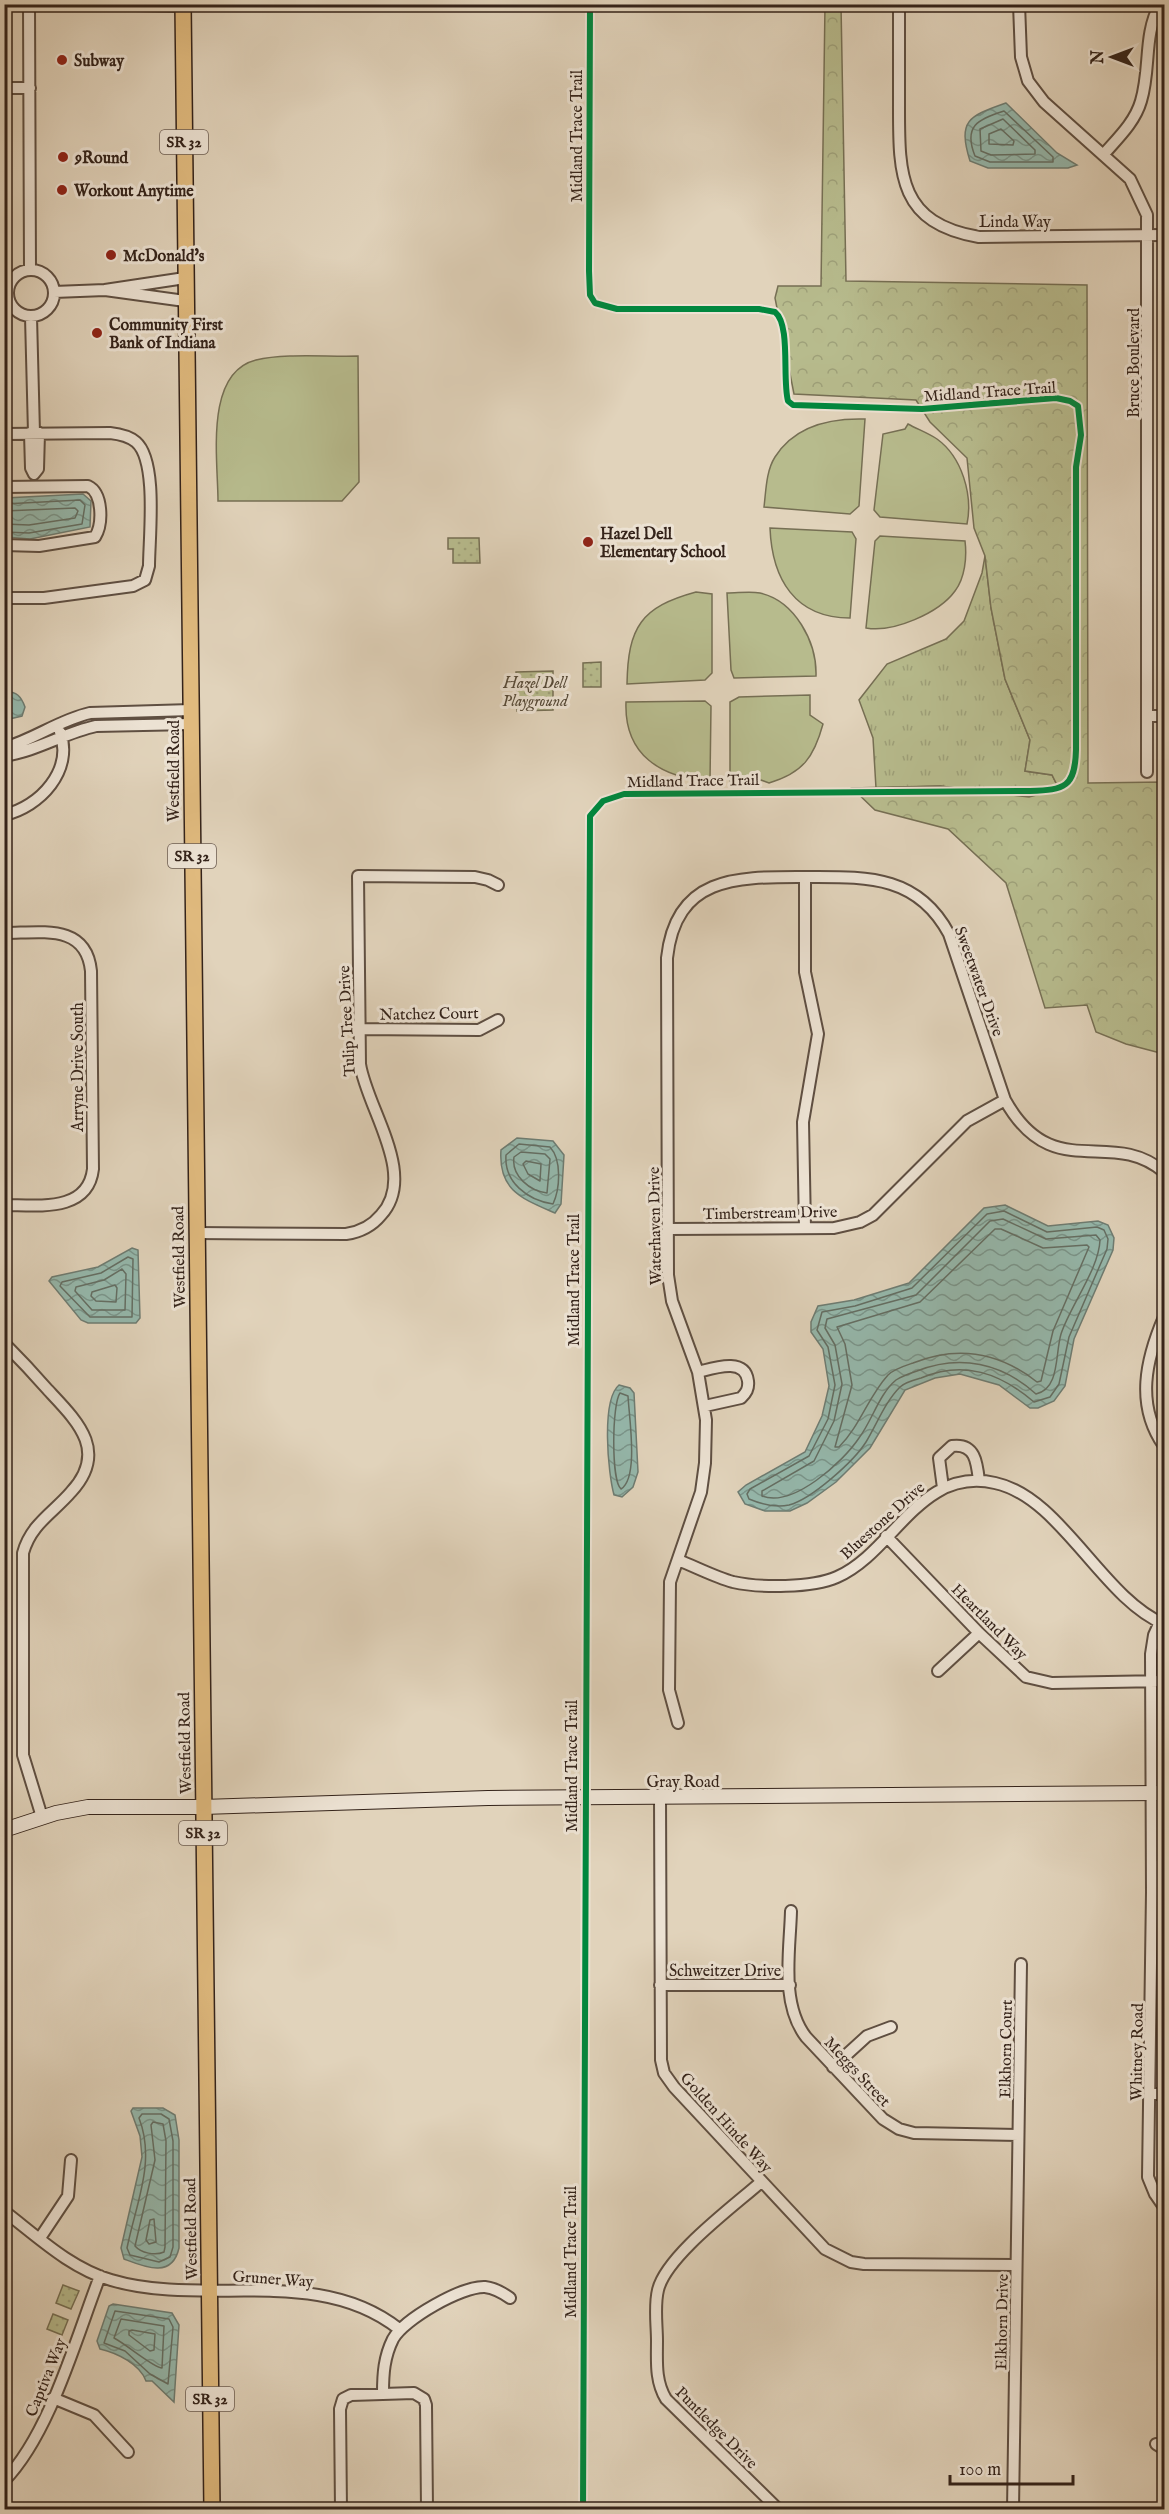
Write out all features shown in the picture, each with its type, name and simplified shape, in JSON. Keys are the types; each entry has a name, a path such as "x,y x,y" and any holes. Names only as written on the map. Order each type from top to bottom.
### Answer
{"main road":[{"name":"Westfield Road","path":"183,5 195,1233 212,2510"}],"street":[{"path":"29,4 30,270"},
{"path":"89,4 183,5"},
{"name":"Linda Way","path":"899,4 899,162 902,179 919,207 934,221 956,234 979,237 1164,235"},
{"name":"Bruce Boulevard","path":"1019,4 1021,57 1028,81 1044,102 1130,179 1138,191 1146,215 1148,235 1147,771"},
{"path":"1104,154 1133,120 1141,102 1149,35 1152,20 1160,4"},
{"path":"4,88 30,88"},
{"path":"30,270 40,272 48,278 54,292 48,309 31,317 14,310 6,293 16,275 30,270"},
{"path":"54,292 105,291 185,278"},
{"path":"105,291 185,301"},
{"path":"31,317 34,433 31,468 34,474 34,487"},
{"path":"4,434 110,433 125,436 138,444 149,472 149,566 145,579 134,586 122,589 44,598 4,598"},
{"path":"4,487 88,486 95,490 99,497 97,535 87,541 4,545"},
{"path":"4,748 29,740 57,724 90,713 191,717"},
{"path":"1147,716 1164,716"},
{"path":"4,756 45,746 81,729 109,724 191,717"},
{"path":"4,815 28,807 51,782 65,757 57,724"},
{"name":"Tulip Tree Drive","path":"195,1233 346,1234 364,1229 384,1213 393,1196 396,1176 363,1079 359,1029 358,876 476,878 498,885"},
{"path":"805,877 805,972 818,1034 803,1122 805,1228"},
{"name":"Sweetwater Drive","path":"691,902 716,885 737,878 859,877 886,881 912,892 938,915 954,947 1005,1100 1018,1121 1048,1144 1070,1151 1130,1154 1164,1172"},
{"name":"Waterhaven Drive","path":"678,1723 669,1690 670,1582 693,1519 702,1485 706,1448 705,1406 699,1372 670,1294 668,1229 667,958 674,930 691,902"},
{"name":"Arryne Drive South","path":"4,933 63,934 81,944 88,955 91,971 93,1169 84,1191 78,1198 63,1203 4,1205"},
{"name":"Natchez Court","path":"359,1029 479,1030 498,1020"},
{"name":"Timberstream Drive","path":"668,1229 845,1226 873,1215 967,1121 1005,1100"},
{"path":"1164,1317 1148,1359 1146,1383 1149,1410 1164,1446"},
{"path":"4,1342 74,1417 87,1444 87,1460 82,1478 71,1493 36,1525 23,1552 23,1755 42,1817"},
{"path":"699,1372 735,1366 744,1370 748,1377 749,1386 741,1398 705,1406"},
{"path":"943,1488 939,1458 942,1452 952,1446 964,1446 971,1450 977,1461 979,1480"},
{"name":"Bluestone Drive","path":"678,1560 742,1584 815,1583 843,1574 925,1500 943,1488 979,1480 1012,1488 1033,1500 1129,1599 1162,1623"},
{"name":"Heartland Way","path":"886,1536 1012,1667 1035,1681 1164,1681"},
{"name":"Whitney Road","path":"1162,1623 1152,1644 1151,1681 1158,1793 1152,1892 1151,2094 1148,2177 1155,2194 1164,2207"},
{"path":"938,1671 979,1633"},
{"name":"Gray Road","path":"4,1830 42,1817 88,1807 203,1807 488,1798 1158,1793"},
{"name":"Golden Hinde Way","path":"660,1797 661,2060 664,2073 761,2182 825,2249 851,2262 1016,2265"},
{"name":"Whitney Road","path":"1152,1892 1164,1855"},
{"name":"Meggs Street","path":"791,1911 790,1985 796,2023 833,2067 883,2119 899,2129 922,2134 1018,2135"},
{"name":"Elkhorn Court","path":"1018,2135 1021,1964"},
{"name":"Schweitzer Drive","path":"660,1985 790,1985"},
{"path":"833,2067 867,2036 891,2027"},
{"path":"1151,2094 1164,2094"},
{"name":"Elkhorn Drive","path":"1013,2510 1018,2135"},
{"path":"40,2238 68,2196 71,2160"},
{"name":"Puntledge Drive","path":"761,2182 703,2234 664,2275 657,2293 657,2363 658,2379 666,2399 779,2510"},
{"name":"Gruner Way","path":"4,2211 65,2258 100,2276 145,2288 209,2288 307,2293 363,2306 378,2312 399,2329"},
{"name":"Captiva Way","path":"4,2481 29,2451 53,2398 100,2276"},
{"path":"383,2393 383,2368 387,2352 399,2329 421,2313 463,2292 484,2287 510,2298"},
{"path":"341,2510 341,2403 351,2395 383,2393 414,2393 424,2399 427,2413 427,2510"},
{"path":"53,2398 94,2415 128,2452"}],"green space":[{"path":"825,5 841,5 846,281 1087,285 1088,783 1164,782 1164,1054 1126,1044 1096,1032 1087,1005 1045,1008 1006,883 948,829 875,810 852,788 940,786 1029,797 1059,789 1052,775 1025,771 1030,740 1005,679 991,608 985,556 974,528 967,458 930,422 916,400 794,394 775,298 778,286 821,286"},
{"path":"358,356 359,482 342,501 218,501 216,442 221,400 228,382 239,368 256,360 267,358"},
{"path":"865,419 859,506 850,514 764,507 772,463 783,446 793,437 827,422"},
{"path":"908,424 937,439 946,447 959,466 967,489 967,524 880,517 874,510 883,434 905,429"},
{"path":"770,528 852,532 856,539 850,618 815,611 801,603 790,592 776,564"},
{"path":"880,536 965,541 965,567 955,591 927,614 889,627 866,628 875,541"},
{"path":"448,538 479,538 480,563 453,563 453,549 448,549"},
{"path":"985,556 991,608 1005,679 1030,740 1025,771 1052,775 1059,789 1029,797 940,786 876,788 873,738 859,700 887,664 946,639 964,621 982,573"},
{"path":"696,592 712,594 712,673 705,680 627,684 630,648 641,622 662,605"},
{"path":"727,593 760,593 784,605 808,637 813,650 816,676 734,678 731,670"},
{"name":"Hazel Dell Playground","path":"601,662 601,687 583,687 583,663"},
{"name":"Hazel Dell Playground","path":"553,671 553,710 517,711 516,672"},
{"path":"810,695 810,715 823,724 816,746 799,769 769,783 761,780 730,782 730,702 739,697"},
{"path":"705,701 711,706 710,781 692,779 661,769 639,749 631,736 626,702"},
{"path":"63,2285 79,2291 71,2309 56,2303"},
{"path":"53,2314 68,2320 62,2335 47,2329"}],"water":[{"path":"1006,103 1057,153 1077,165 1068,168 988,168 970,161 965,136 970,121 983,112"},
{"path":"83,494 91,501 90,527 30,539 5,537 5,498"},
{"path":"5,691 13,692 22,700 25,707 22,716 5,720"},
{"path":"517,1138 553,1141 564,1155 561,1204 555,1213 523,1198 508,1184 501,1164 501,1150"},
{"path":"1005,1205 1048,1226 1098,1221 1108,1225 1114,1238 1113,1250 1074,1339 1065,1386 1054,1401 1038,1408 1030,1408 999,1385 960,1374 935,1378 905,1390 870,1448 836,1482 807,1503 790,1511 765,1511 745,1504 738,1492 746,1485 805,1452 822,1416 829,1386 823,1349 811,1332 811,1322 818,1306 854,1300 909,1283 984,1208"},
{"path":"132,1248 138,1250 140,1318 136,1323 88,1323 81,1320 49,1281 52,1277 98,1267"},
{"path":"619,1385 630,1388 634,1393 638,1472 633,1487 622,1497 614,1495 607,1437 610,1405 613,1393"},
{"path":"133,2108 163,2108 175,2115 179,2140 179,2248 175,2258 164,2267 149,2267 124,2259 121,2248 142,2157 140,2136 131,2111"},
{"path":"113,2304 172,2313 179,2325 174,2402 152,2381 146,2381 133,2364 114,2353 100,2349 97,2341 109,2306"}],"cycle path":[{"name":"Midland Trace Trail","path":"583,2510 590,816 603,801 624,794 1030,791 1052,789 1066,784 1073,772 1076,750 1076,467 1081,435 1078,406 1070,401 1056,398 922,409 793,405 788,401 786,391 783,328 775,312 759,309 617,309 595,303 590,295 589,271 590,4"}],"place":[{"name":"Subway","path":"62,60"},
{"name":"9Round","path":"63,157"},
{"name":"Workout Anytime","path":"62,190"},
{"name":"McDonald's","path":"111,255"},
{"name":"Community First Bank of Indiana","path":"97,333"},
{"name":"Hazel Dell Elementary School","path":"588,542"}]}
